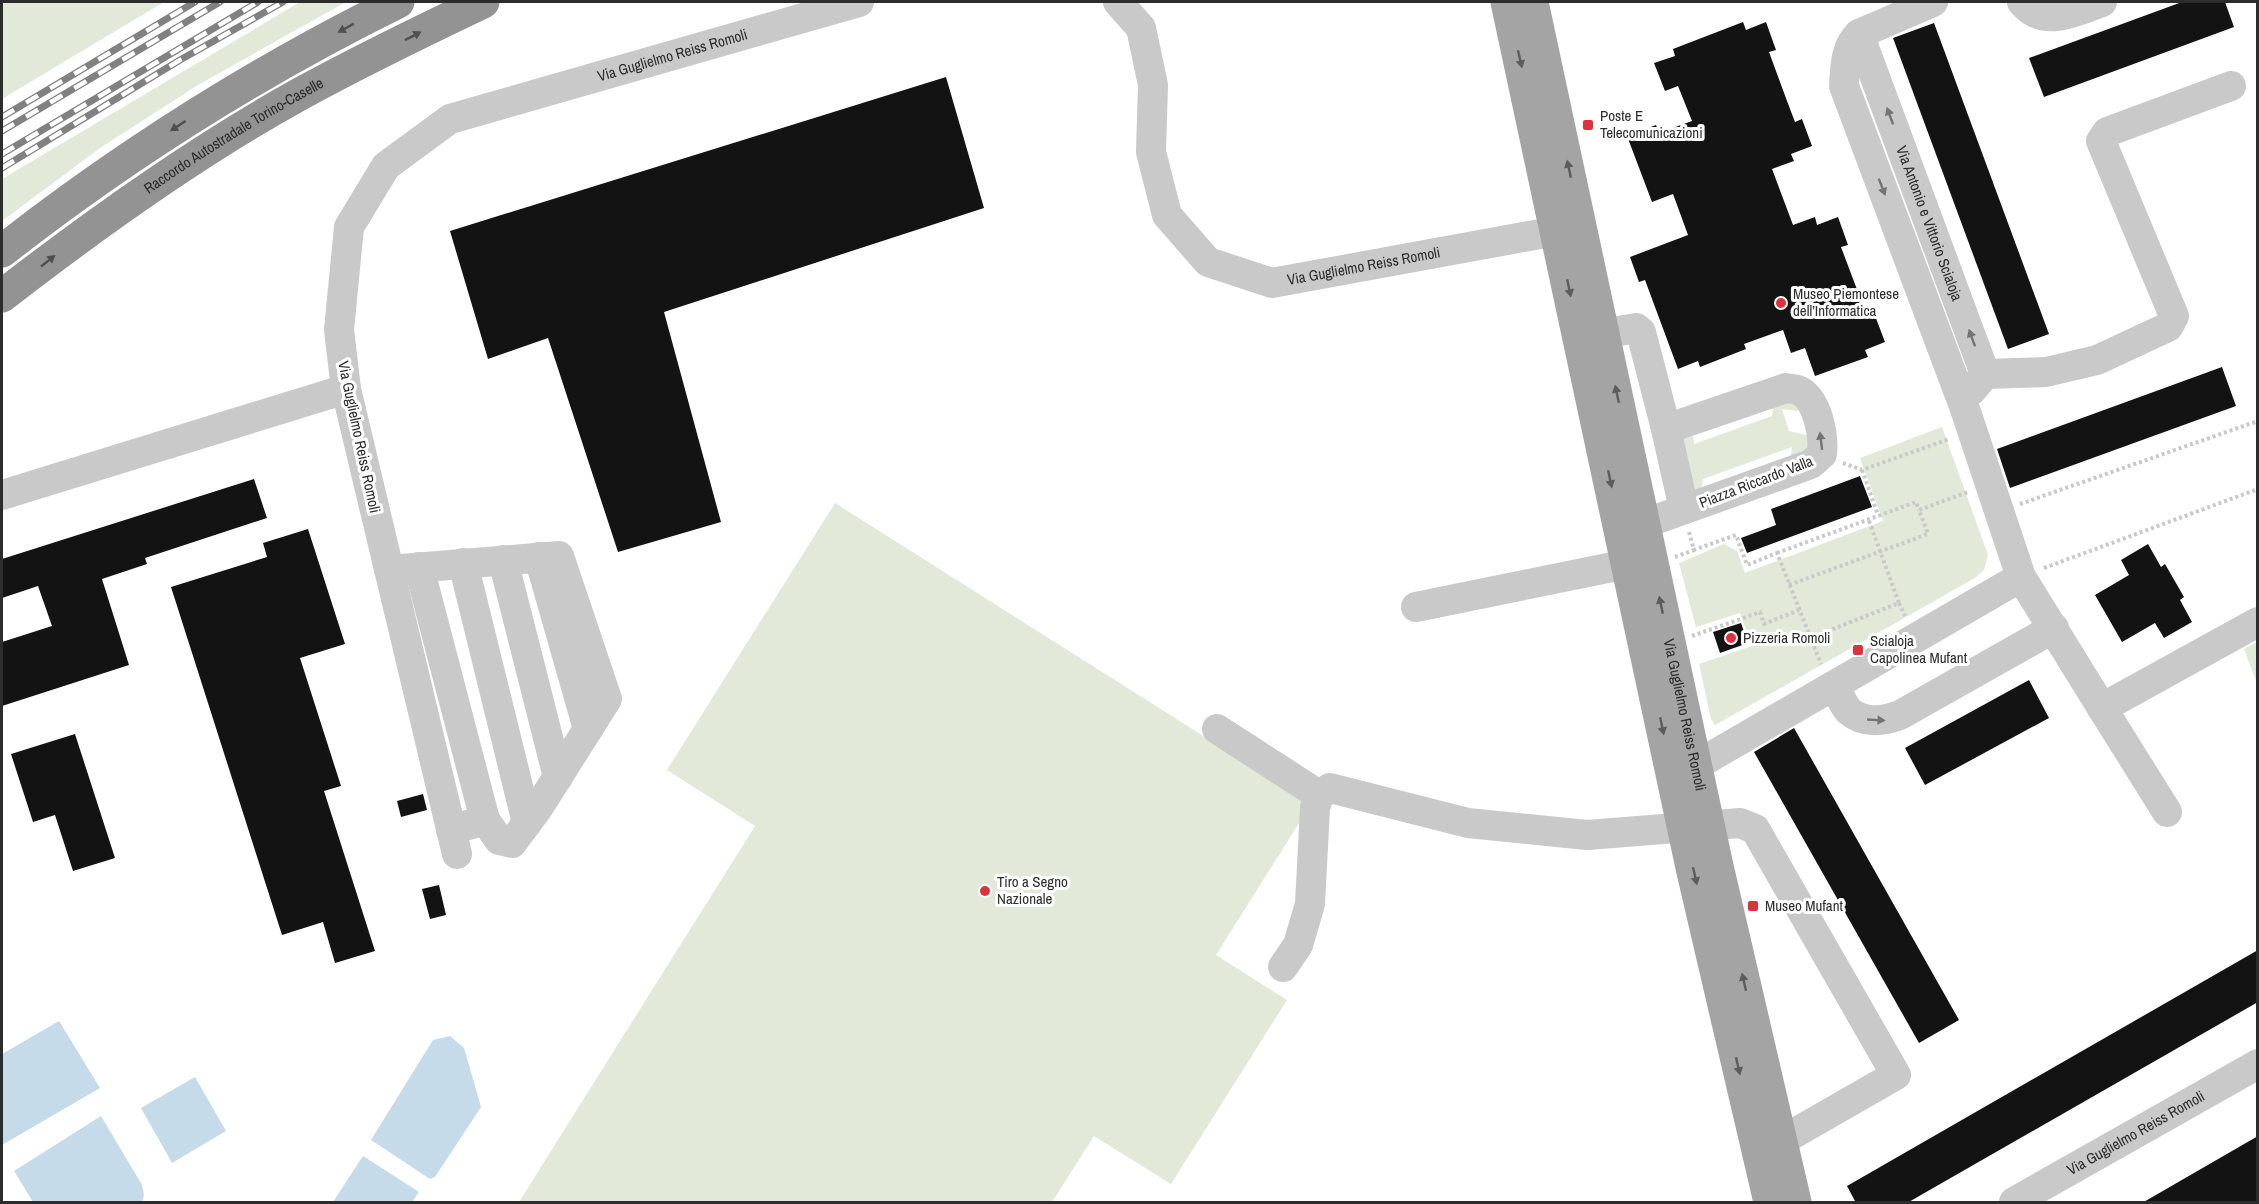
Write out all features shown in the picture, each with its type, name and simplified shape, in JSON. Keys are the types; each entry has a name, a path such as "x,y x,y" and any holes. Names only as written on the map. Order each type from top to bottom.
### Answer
{"highway":[{"path":"2,251 123,162 204,109 290,58 398,2"},
{"name":"Raccordo Autostradale Torino-Caselle","path":"2,296 64,248 145,191 235,134 299,95 483,2"}],"main road":[{"name":"Via Guglielmo Reiss Romoli","path":"1507,2 1569,229"},
{"name":"Via Guglielmo Reiss Romoli","path":"1532,2 1569,229 1632,528 1650,560 1684,772 1696,827 1769,1143 1796,1203"},
{"name":"Via Guglielmo Reiss Romoli","path":"1769,1143 1770,1203"}],"street":[{"name":"Via Guglielmo Reiss Romoli","path":"485,820 454,842 346,389 339,330 349,227 386,166 450,118 859,2"},
{"name":"Via Guglielmo Reiss Romoli","path":"1119,2 1141,28 1153,85 1151,152 1167,215 1208,262 1272,283 1569,229"},
{"path":"1859,34 1933,2"},
{"path":"2022,2 2026,7 2047,18 2071,13 2102,2"},
{"name":"Via Antonio e Vittorio Scialoja","path":"1985,374 1859,34 1853,40 1845,62 1844,87 1969,420 2021,577 2167,812"},
{"path":"1969,420 1972,388 1985,374 2046,372 2097,360 2168,327 2174,316 2101,141 2107,132 2231,86"},
{"path":"1592,335 1628,328 1636,328 1641,332 1666,429"},
{"name":"Piazza Riccardo Valla","path":"1786,388 1800,391 1812,404 1823,440 1822,454 1811,464 1684,509 1666,429 1786,388"},
{"path":"2,495 346,389"},
{"path":"1632,528 1684,509"},
{"path":"389,570 419,567 463,563 539,558 588,729 512,843 499,840 485,820 419,567"},
{"path":"503,560 558,777"},
{"path":"1416,607 1650,560"},
{"path":"463,563 527,823"},
{"path":"1684,772 2021,577"},
{"path":"2102,708 2258,622"},
{"path":"1834,686 1849,710 1872,721 1886,721 2054,628"},
{"path":"1217,729 1319,795"},
{"path":"1283,967 1298,945 1310,903 1315,808 1319,795 1330,788 1468,823 1587,835 1740,823 1755,829 1896,1075 1769,1143"},
{"name":"Via Guglielmo Reiss Romoli","path":"2014,1203 2258,1064"}],"path":[{"path":"1822,454 1862,470 1969,420"},
{"path":"1919,510 1994,498 2258,421"},
{"path":"1862,470 1878,515"},
{"path":"2021,577 2258,489"},
{"path":"1650,560 1694,550 1736,535 1747,565 1916,501 1928,534 1789,585"},
{"path":"1684,509 1694,550"},
{"path":"1810,638 1899,603 1868,518"},
{"path":"1777,553 1820,662 1834,686"},
{"path":"1688,637 1760,612 1764,624 1799,610"}],"green space":[{"path":"2,2 164,2 2,99"},
{"path":"300,2 346,2 198,85 100,148 2,221 2,179"},
{"path":"1775,399 1796,404 1798,411 1782,409 1789,431 1807,435 1810,452 1790,463 1792,447 1703,479 1700,496 1693,497 1677,436 1693,429 1694,444 1772,416"},
{"path":"1942,427 1988,555 1984,570 1975,578 1715,725 1711,719 1699,664 1752,646 1740,613 1696,627 1679,563 1724,544 1737,551 1745,573 1883,521 1860,458"},
{"name":"Tiro a Segno Nazionale","path":"835,503 1311,804 1216,955 1287,1000 1171,1184 1094,1136 1052,1202 519,1202 755,826 667,770"},
{"path":"2257,642 2257,683 2244,649"}],"water":[{"path":"59,1021 100,1088 2,1145 2,1054"},
{"path":"450,1036 464,1048 481,1107 435,1177 430,1179 371,1140 433,1040"},
{"path":"195,1077 226,1131 172,1163 141,1108"},
{"path":"101,1116 142,1185 144,1195 142,1202 33,1202 14,1171"},
{"path":"363,1156 419,1192 412,1202 333,1202"}],"building":[{"path":"2182,2 2225,2 2234,27 2044,97 2029,58"},
{"path":"1743,22 1746,30 1766,22 1776,50 1769,52 1787,101 1795,122 1802,119 1812,146 1791,154 1794,161 1772,169 1793,225 1815,217 1817,225 1838,217 1848,245 1841,247 1867,316 1874,313 1885,342 1865,350 1868,357 1815,376 1805,348 1791,353 1783,330 1744,344 1746,349 1700,367 1698,361 1678,369 1645,280 1639,282 1630,257 1688,235 1673,194 1652,202 1627,136 1656,125 1659,133 1692,121 1678,86 1665,91 1654,63 1675,56 1673,49"},
{"path":"1934,23 2049,334 2008,349 1893,38"},
{"path":"946,77 984,208 664,312 721,522 618,552 548,338 488,359 450,231"},
{"path":"2222,367 2236,406 2010,488 1997,449"},
{"path":"1860,476 1872,507 1747,553 1741,538 1776,525 1771,509"},
{"path":"254,479 267,518 145,558 147,564 102,579 129,665 2,706 2,642 52,626 38,586 2,598 2,559"},
{"path":"308,529 345,644 300,658 341,786 324,791 375,951 335,963 323,922 282,935 171,587 267,557 263,543"},
{"path":"2148,544 2161,567 2165,564 2184,597 2180,600 2192,622 2164,638 2155,623 2122,642 2095,595 2129,575 2121,560"},
{"name":"Pizzeria Romoli","path":"1741,623 1748,643 1720,653 1713,632"},
{"path":"2029,680 2049,718 1925,785 1905,748"},
{"path":"1794,728 1959,1020 1919,1043 1754,752"},
{"path":"75,734 115,858 73,871 55,815 33,822 11,754"},
{"path":"423,794 427,810 401,817 397,801"},
{"path":"439,885 446,915 430,919 422,889"},
{"path":"2258,950 2258,1002 1907,1203 1856,1203 1847,1186"},
{"path":"2258,1136 2258,1203 2142,1203"}],"railway":[{"path":"2,117 195,2"},
{"path":"2,131 220,2"},
{"path":"2,154 258,2"},
{"path":"2,168 180,60 283,2"}],"place":[{"name":"Poste E Telecomunicazioni","path":"1588,125"},
{"name":"Museo Piemontese dell’Informatica","path":"1781,303"},
{"name":"Pizzeria Romoli","path":"1731,638"},
{"name":"Scialoja Capolinea Mufant","path":"1858,650"},
{"name":"Tiro a Segno Nazionale","path":"985,891"},
{"name":"Museo Mufant","path":"1753,906"}]}
